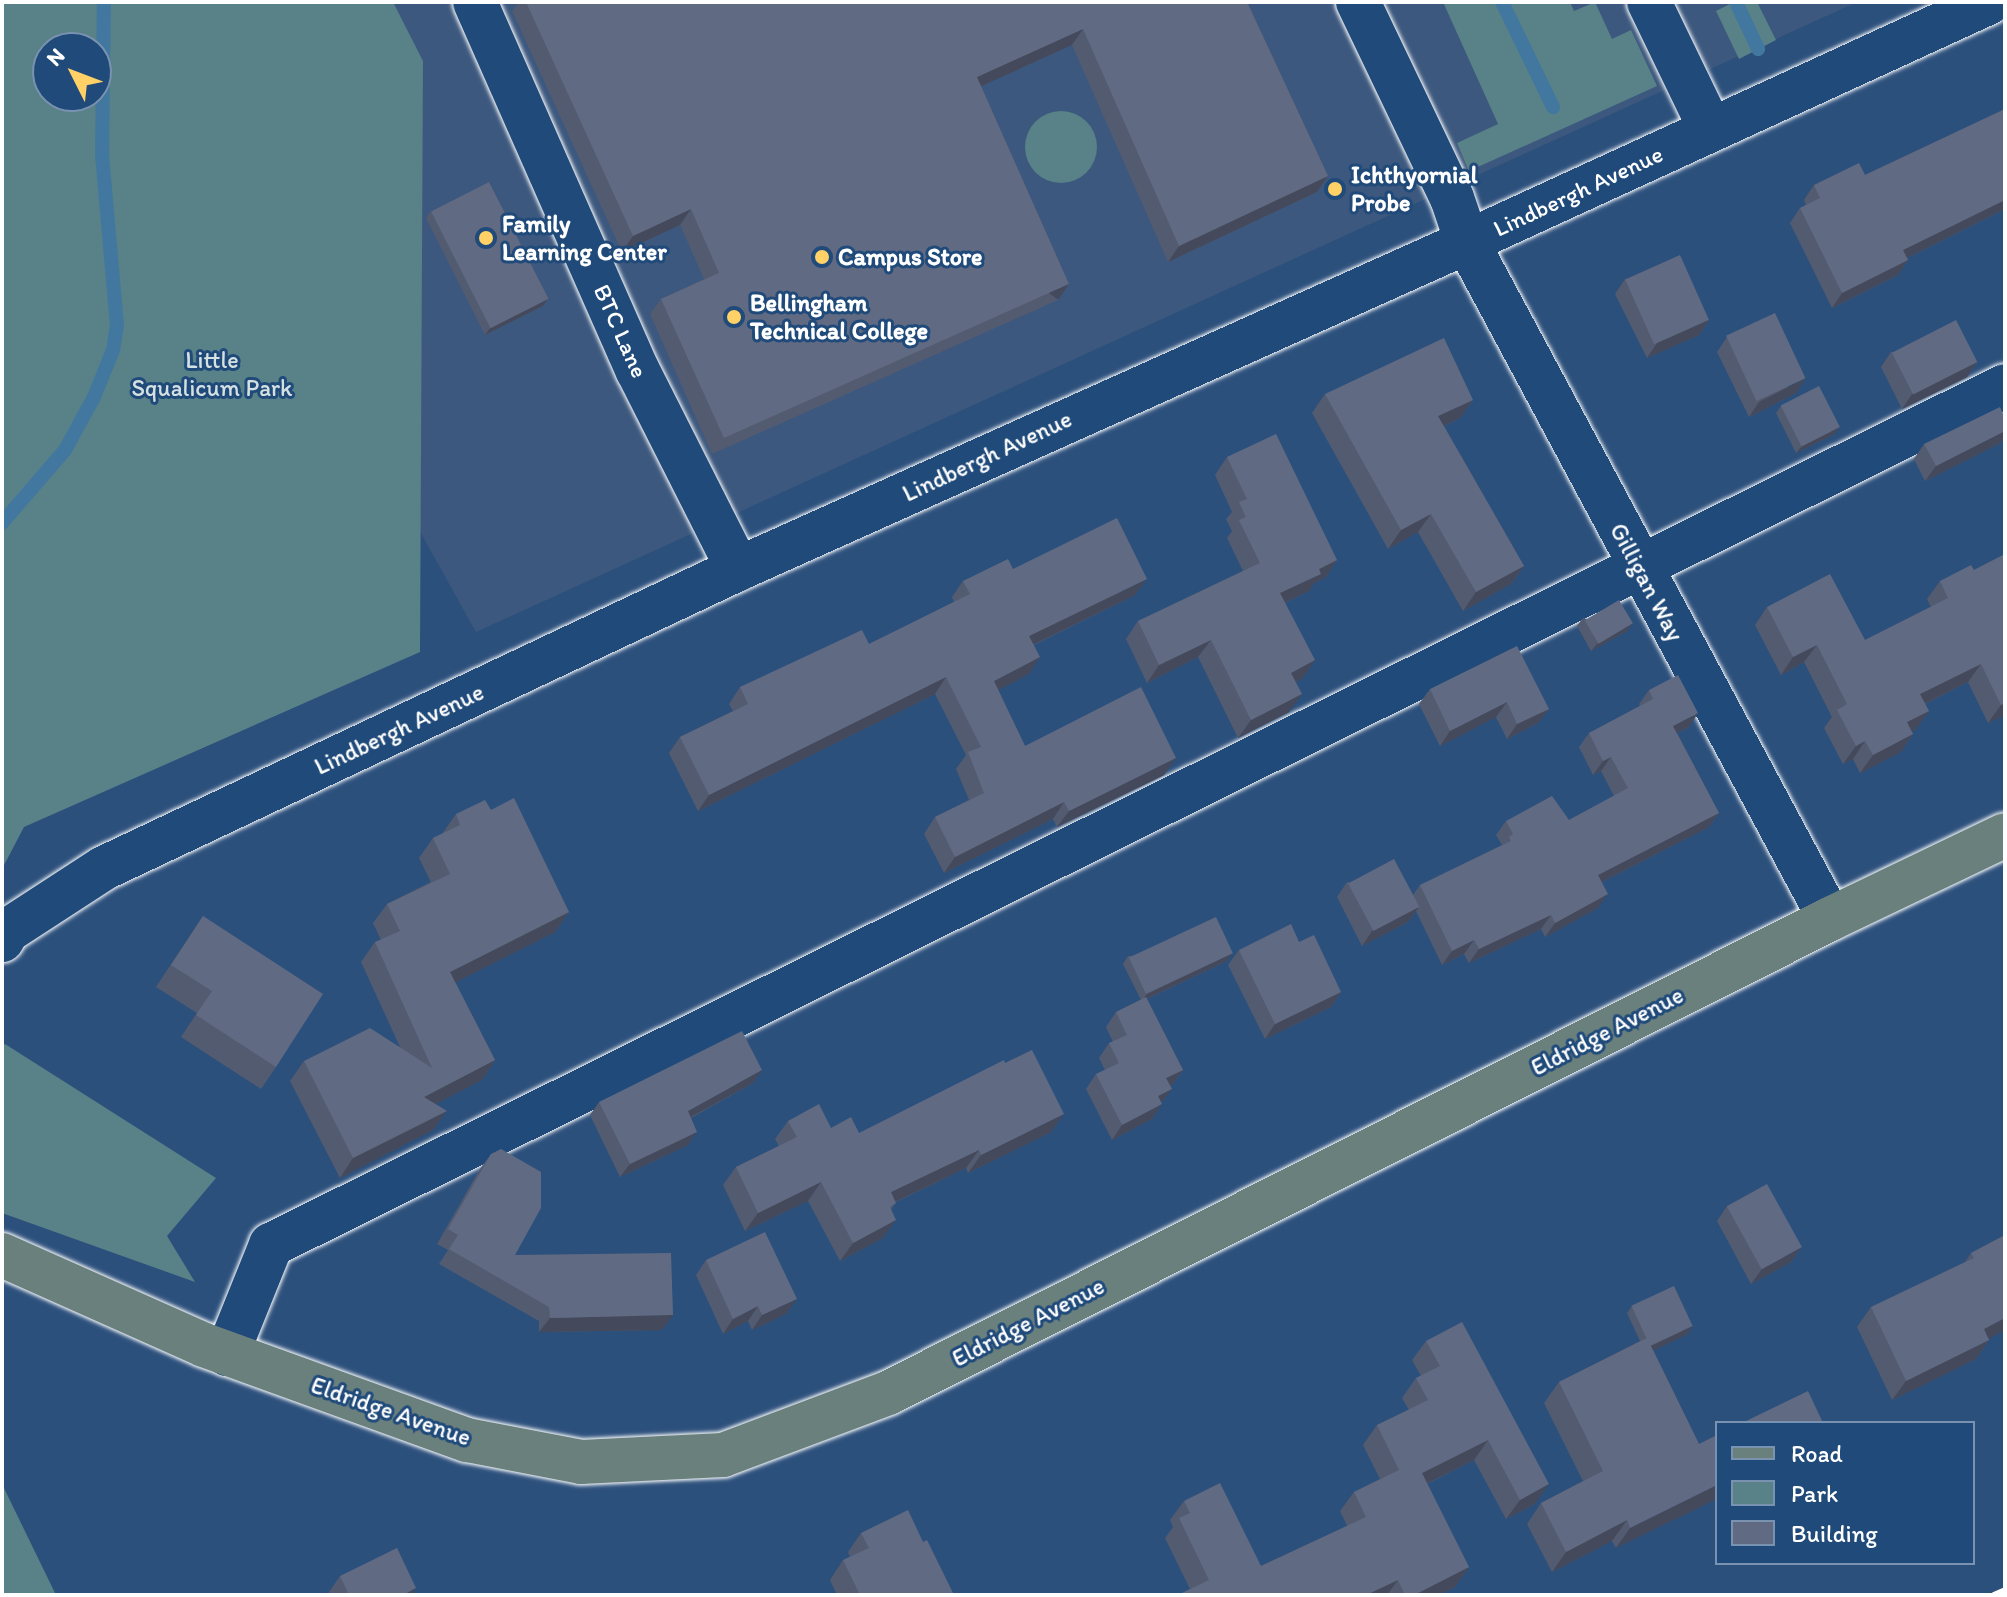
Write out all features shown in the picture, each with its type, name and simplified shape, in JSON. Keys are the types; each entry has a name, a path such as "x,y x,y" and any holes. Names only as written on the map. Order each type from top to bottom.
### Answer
{"main road":[{"name":"Eldridge Avenue","path":"2,1255 227,1354 467,1440 581,1462 723,1455 888,1393 1830,919 2005,835"}],"street":[{"name":"BTC Lane","path":"475,2 638,371 738,569"},
{"name":"Gilligan Way","path":"1358,2 1452,198 1467,242 1638,566 1830,919"},
{"path":"1649,2 1711,130"},
{"name":"Lindbergh Avenue","path":"2,940 7,931 104,868 738,569 1467,242 1990,2"},
{"path":"227,1354 271,1245 2005,386"}],"shaded area":[{"name":"Bellingham Technical College","path":"125,2 1857,2 476,632"}],"green space":[{"name":"Little Squalicum Park","path":"2,2 393,2 423,61 420,652 24,827 2,869"},
{"path":"1443,2 1570,2 1574,11 1595,2 1612,39 1631,30 1657,86 1469,171 1457,143 1498,124"},
{"path":"1734,2 1757,2 1776,40 1739,59 1716,11"},
{"path":"1061,111 1081,117 1091,127 1097,147 1091,167 1081,177 1061,183 1041,177 1031,167 1025,147 1031,127 1041,117"},
{"path":"5,1044 216,1178 167,1236 195,1282 2,1213 2,1046"},
{"path":"2,1484 56,1595 2,1595"}],"building":[{"path":"526,2 1247,2 1328,176 1179,246 1083,29 977,77 1069,284 724,438 661,299 719,273 691,209 633,236"},
{"path":"2005,109 2005,200 1903,250 1908,260 1842,293 1800,208 1820,198 1814,185 1859,163 1865,175"},
{"name":"Family Learning Center","path":"489,182 548,299 491,328 431,212"},
{"path":"1680,255 1709,320 1654,344 1625,279"},
{"path":"1775,313 1805,378 1756,401 1726,336"},
{"path":"1956,320 1977,362 1913,395 1892,353"},
{"path":"1444,338 1473,400 1438,416 1524,566 1476,592 1431,514 1401,530 1325,394"},
{"path":"1819,386 1840,427 1802,447 1781,406"},
{"path":"2000,407 2005,418 2005,431 1936,466 1924,444"},
{"path":"1276,434 1337,560 1319,569 1321,574 1280,593 1315,660 1291,673 1302,694 1251,720 1211,640 1159,665 1138,621 1260,563 1239,520 1246,517 1239,502 1247,499 1227,457"},
{"path":"1117,518 1147,579 1029,636 1040,657 994,681 1025,746 1141,687 1176,758 1069,811 1064,802 955,857 935,817 984,793 968,752 981,747 946,677 709,795 680,737 748,704 740,687 862,630 869,644 970,594 963,581 1008,559 1013,569"},
{"path":"2005,554 2005,703 2001,705 1981,664 1920,694 1929,711 1907,722 1913,734 1873,755 1865,741 1856,746 1837,710 1847,704 1817,645 1793,657 1767,607 1830,574 1865,640 1948,598 1940,581 1971,565 1974,570"},
{"path":"1619,600 1633,623 1599,644 1585,621"},
{"path":"1517,646 1549,709 1517,724 1507,702 1450,731 1430,689"},
{"path":"1678,675 1698,713 1673,726 1719,813 1598,875 1608,894 1555,923 1551,915 1479,949 1474,940 1452,951 1420,885 1511,841 1509,837 1513,834 1506,821 1552,796 1569,820 1628,788 1611,757 1603,761 1589,733 1653,699 1649,690"},
{"path":"514,798 569,912 450,972 495,1060 424,1097 447,1111 353,1158 304,1061 370,1028 432,1068 375,942 400,931 387,904 450,874 433,838 460,825 456,814 485,800 491,810"},
{"path":"1394,859 1419,907 1373,931 1348,883"},
{"path":"203,916 323,994 276,1067 196,1015 212,991 171,965"},
{"path":"1216,917 1233,953 1146,994 1129,958"},
{"path":"1291,924 1299,942 1314,935 1341,992 1275,1024 1239,950"},
{"path":"1146,997 1183,1070 1166,1078 1172,1089 1158,1096 1162,1104 1122,1125 1096,1074 1119,1063 1109,1043 1127,1035 1116,1012"},
{"path":"742,1031 762,1070 688,1111 697,1132 630,1164 599,1102"},
{"path":"1032,1050 1064,1114 981,1155 979,1150 891,1192 896,1203 890,1207 896,1220 853,1243 821,1182 758,1213 736,1167 797,1137 788,1121 819,1104 831,1128 851,1117 859,1133 1004,1060 1005,1063"},
{"path":"501,1149 541,1172 541,1208 515,1255 671,1253 673,1315 550,1318 549,1307 449,1249 458,1235 448,1229 491,1154"},
{"path":"1767,1184 1802,1247 1762,1269 1727,1206"},
{"path":"765,1232 797,1299 762,1315 758,1306 733,1319 706,1260"},
{"path":"2005,1235 2005,1318 1984,1329 1989,1340 1906,1381 1871,1307 1974,1258 1971,1253"},
{"path":"1674,1286 1693,1326 1650,1346 1631,1306"},
{"path":"1462,1322 1549,1484 1520,1500 1488,1440 1422,1473 1469,1567 1414,1595 1405,1595 1398,1580 1366,1595 1178,1595 1209,1580 1179,1518 1190,1513 1184,1501 1220,1483 1261,1566 1366,1517 1354,1492 1399,1470 1377,1425 1428,1400 1416,1378 1440,1366 1426,1341"},
{"path":"1647,1338 1699,1444 1715,1436 1715,1486 1630,1528 1627,1520 1566,1552 1541,1503 1603,1471 1559,1382"},
{"path":"1808,1391 1822,1421 1746,1421"},
{"path":"908,1510 923,1542 927,1540 954,1595 860,1595 843,1560 869,1548 861,1533"},
{"path":"397,1548 416,1588 403,1595 349,1595 340,1576"}],"waterway":[{"path":"2,523 65,450 94,397 113,350 117,326 102,156 104,2"},
{"path":"1502,2 1553,107"},
{"path":"1736,2 1758,49"}],"railway":[{"path":"1994,1595 2005,1590"}],"place":[{"name":"Ichthyornial Probe","path":"1335,189"},
{"name":"Family Learning Center","path":"486,238"},
{"name":"Campus Store","path":"822,257"},
{"name":"Bellingham Technical College","path":"734,317"}]}
